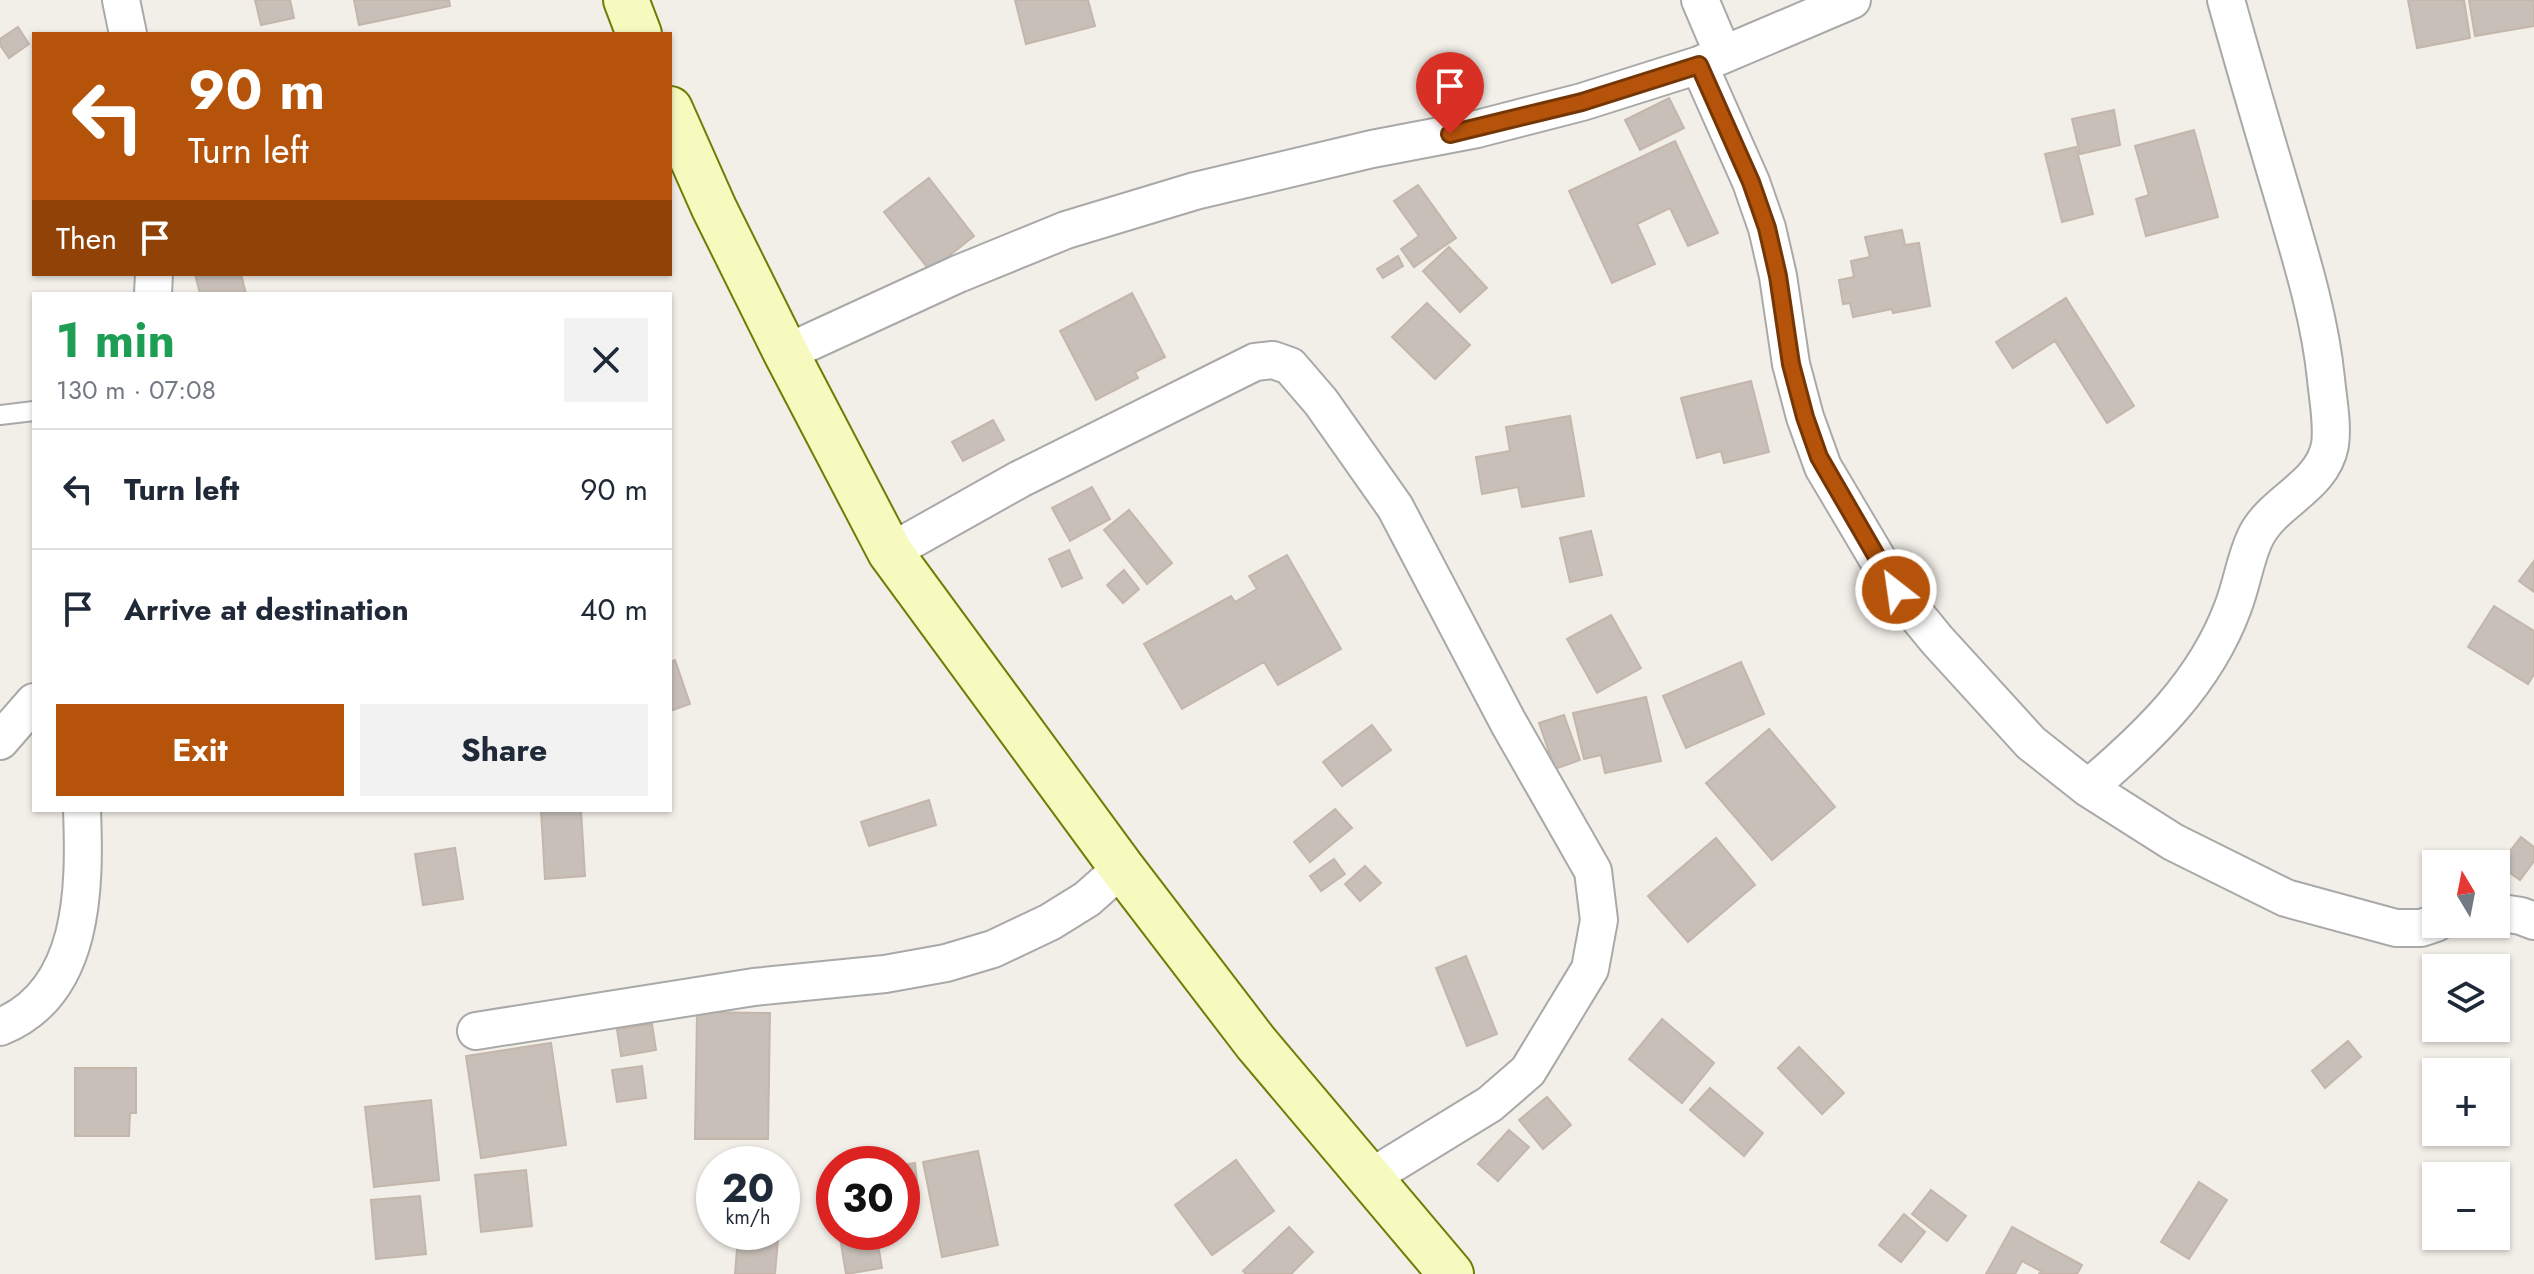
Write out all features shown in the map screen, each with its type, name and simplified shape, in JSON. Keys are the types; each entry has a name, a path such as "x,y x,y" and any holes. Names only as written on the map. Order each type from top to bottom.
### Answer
{"street":[{"path":"121,0 128,32"},
{"path":"626,0 638,32"},
{"path":"1700,0 1711,60 1767,228 1778,276 1791,364 1805,417 1823,467 1896,590 2031,743 2088,788 2173,842 2286,898 2396,928 2422,928"},
{"path":"786,353 958,274 1066,230 1195,191 1372,149 1477,129 1582,102 1711,60 1852,0"},
{"path":"2088,788 2129,753 2173,708 2197,677 2233,607 2256,536 2275,512 2320,472 2330,446 2324,359 2309,287 2226,0"},
{"path":"672,114 714,208 786,353 890,552 1122,868 1256,1043 1451,1274"},
{"path":"890,552 1020,479 1255,362 1273,360 1290,366 1321,402 1395,507 1508,722 1593,871 1599,920 1590,969 1528,1071 1490,1104 1371,1177"},
{"path":"0,741 32,704"},
{"path":"0,1027 18,1020 49,993 67,961 78,916 83,859 82,812"},
{"path":"476,1031 754,987 885,974 946,963 993,949 1050,922 1087,899 1122,868"},
{"path":"2510,915 2534,921"}],"lane":[{"path":"0,415 32,411"}],"building":[{"path":"255,0 290,0 294,18 261,25"},
{"path":"354,0 449,0 450,6 359,25"},
{"path":"1015,0 1088,0 1095,26 1026,44"},
{"path":"2408,0 2464,0 2470,38 2417,48"},
{"path":"2469,0 2534,0 2534,26 2475,36"},
{"path":"18,27 29,44 9,58 0,45 0,39"},
{"path":"1669,98 1684,128 1640,150 1625,120"},
{"path":"2114,110 2120,145 2080,154 2072,119"},
{"path":"2194,130 2218,217 2146,236 2136,199 2149,195 2135,146"},
{"path":"1675,141 1718,233 1688,246 1670,208 1637,224 1655,264 1612,283 1569,191"},
{"path":"2076,147 2093,214 2062,222 2045,154"},
{"path":"929,178 974,236 930,271 884,212"},
{"path":"1418,185 1456,238 1414,267 1401,249 1419,236 1394,201"},
{"path":"1902,230 1905,245 1919,243 1930,306 1893,313 1892,309 1853,317 1850,303 1843,304 1839,280 1854,277 1851,261 1870,257 1865,237"},
{"path":"1449,247 1487,288 1460,312 1423,271"},
{"path":"1398,256 1403,266 1383,278 1377,269"},
{"path":"196,276 242,276 246,292 200,292"},
{"path":"1132,293 1165,357 1135,372 1138,378 1096,400 1060,331"},
{"path":"2066,298 2134,406 2107,423 2055,341 2013,368 1996,342"},
{"path":"1427,303 1470,345 1435,379 1392,337"},
{"path":"1751,381 1769,452 1724,463 1721,451 1697,458 1681,398"},
{"path":"1570,416 1584,496 1522,507 1518,487 1482,494 1476,457 1510,451 1506,427"},
{"path":"993,420 1004,440 963,461 952,442"},
{"path":"1092,487 1110,519 1070,541 1052,508"},
{"path":"1129,510 1172,563 1147,584 1104,530"},
{"path":"1591,531 1602,575 1570,582 1560,538"},
{"path":"1069,550 1082,578 1062,587 1049,559"},
{"path":"1287,555 1341,649 1278,685 1264,662 1182,709 1144,644 1231,596 1235,602 1257,589 1249,576"},
{"path":"2534,561 2534,592 2519,581"},
{"path":"1124,570 1139,589 1123,603 1107,585"},
{"path":"2494,606 2534,631 2534,674 2528,684 2468,647"},
{"path":"1611,615 1641,668 1597,693 1567,639"},
{"path":"675,660 690,704 672,710 672,661"},
{"path":"1741,662 1764,714 1686,748 1663,696"},
{"path":"1646,697 1661,761 1605,773 1601,755 1584,759 1573,713"},
{"path":"1564,715 1580,760 1555,769 1539,723"},
{"path":"1372,725 1391,750 1342,786 1323,762"},
{"path":"1769,729 1835,807 1772,860 1706,783"},
{"path":"929,800 936,825 869,846 861,822"},
{"path":"1335,809 1352,828 1310,862 1294,842"},
{"path":"541,812 581,812 585,876 545,879"},
{"path":"2521,837 2534,847 2534,861 2520,880 2510,873 2510,851"},
{"path":"1716,838 1755,885 1688,942 1648,896"},
{"path":"455,848 463,899 423,905 415,854"},
{"path":"1334,859 1345,874 1321,891 1310,876"},
{"path":"1365,866 1381,883 1360,901 1345,884"},
{"path":"1466,956 1497,1034 1467,1046 1436,968"},
{"path":"697,1012 770,1013 768,1139 695,1139"},
{"path":"1662,1019 1714,1063 1682,1103 1629,1059"},
{"path":"652,1024 656,1050 621,1056 617,1029"},
{"path":"2348,1041 2361,1057 2325,1088 2312,1071"},
{"path":"551,1043 566,1145 481,1158 466,1056"},
{"path":"1799,1047 1844,1093 1822,1114 1778,1068"},
{"path":"642,1066 646,1098 617,1102 612,1070"},
{"path":"75,1068 136,1068 136,1113 130,1113 129,1136 75,1136"},
{"path":"1710,1088 1763,1133 1744,1156 1690,1110"},
{"path":"1547,1097 1571,1125 1543,1149 1519,1120"},
{"path":"431,1100 439,1180 374,1187 365,1107"},
{"path":"1509,1130 1529,1147 1498,1181 1478,1164"},
{"path":"978,1151 998,1245 942,1257 923,1162"},
{"path":"1236,1160 1274,1211 1212,1255 1175,1205"},
{"path":"526,1170 532,1226 481,1232 475,1175"},
{"path":"2199,1182 2227,1200 2189,1259 2161,1242"},
{"path":"1931,1190 1966,1216 1947,1241 1912,1214"},
{"path":"420,1196 426,1254 376,1259 371,1200"},
{"path":"1904,1214 1925,1232 1901,1262 1879,1245"},
{"path":"1289,1227 1313,1252 1291,1274 1246,1274 1243,1271"},
{"path":"2012,1227 2082,1265 2077,1274 2039,1274 2041,1271 2022,1261 2015,1274 1986,1274"},
{"path":"737,1250 777,1250 775,1274 735,1274"},
{"path":"842,1250 879,1250 882,1268 846,1274"}],"route":[{"path":"1450,134 1582,102 1699,65 1751,182 1767,228 1778,276 1791,364 1819,457 1896,590"}]}
